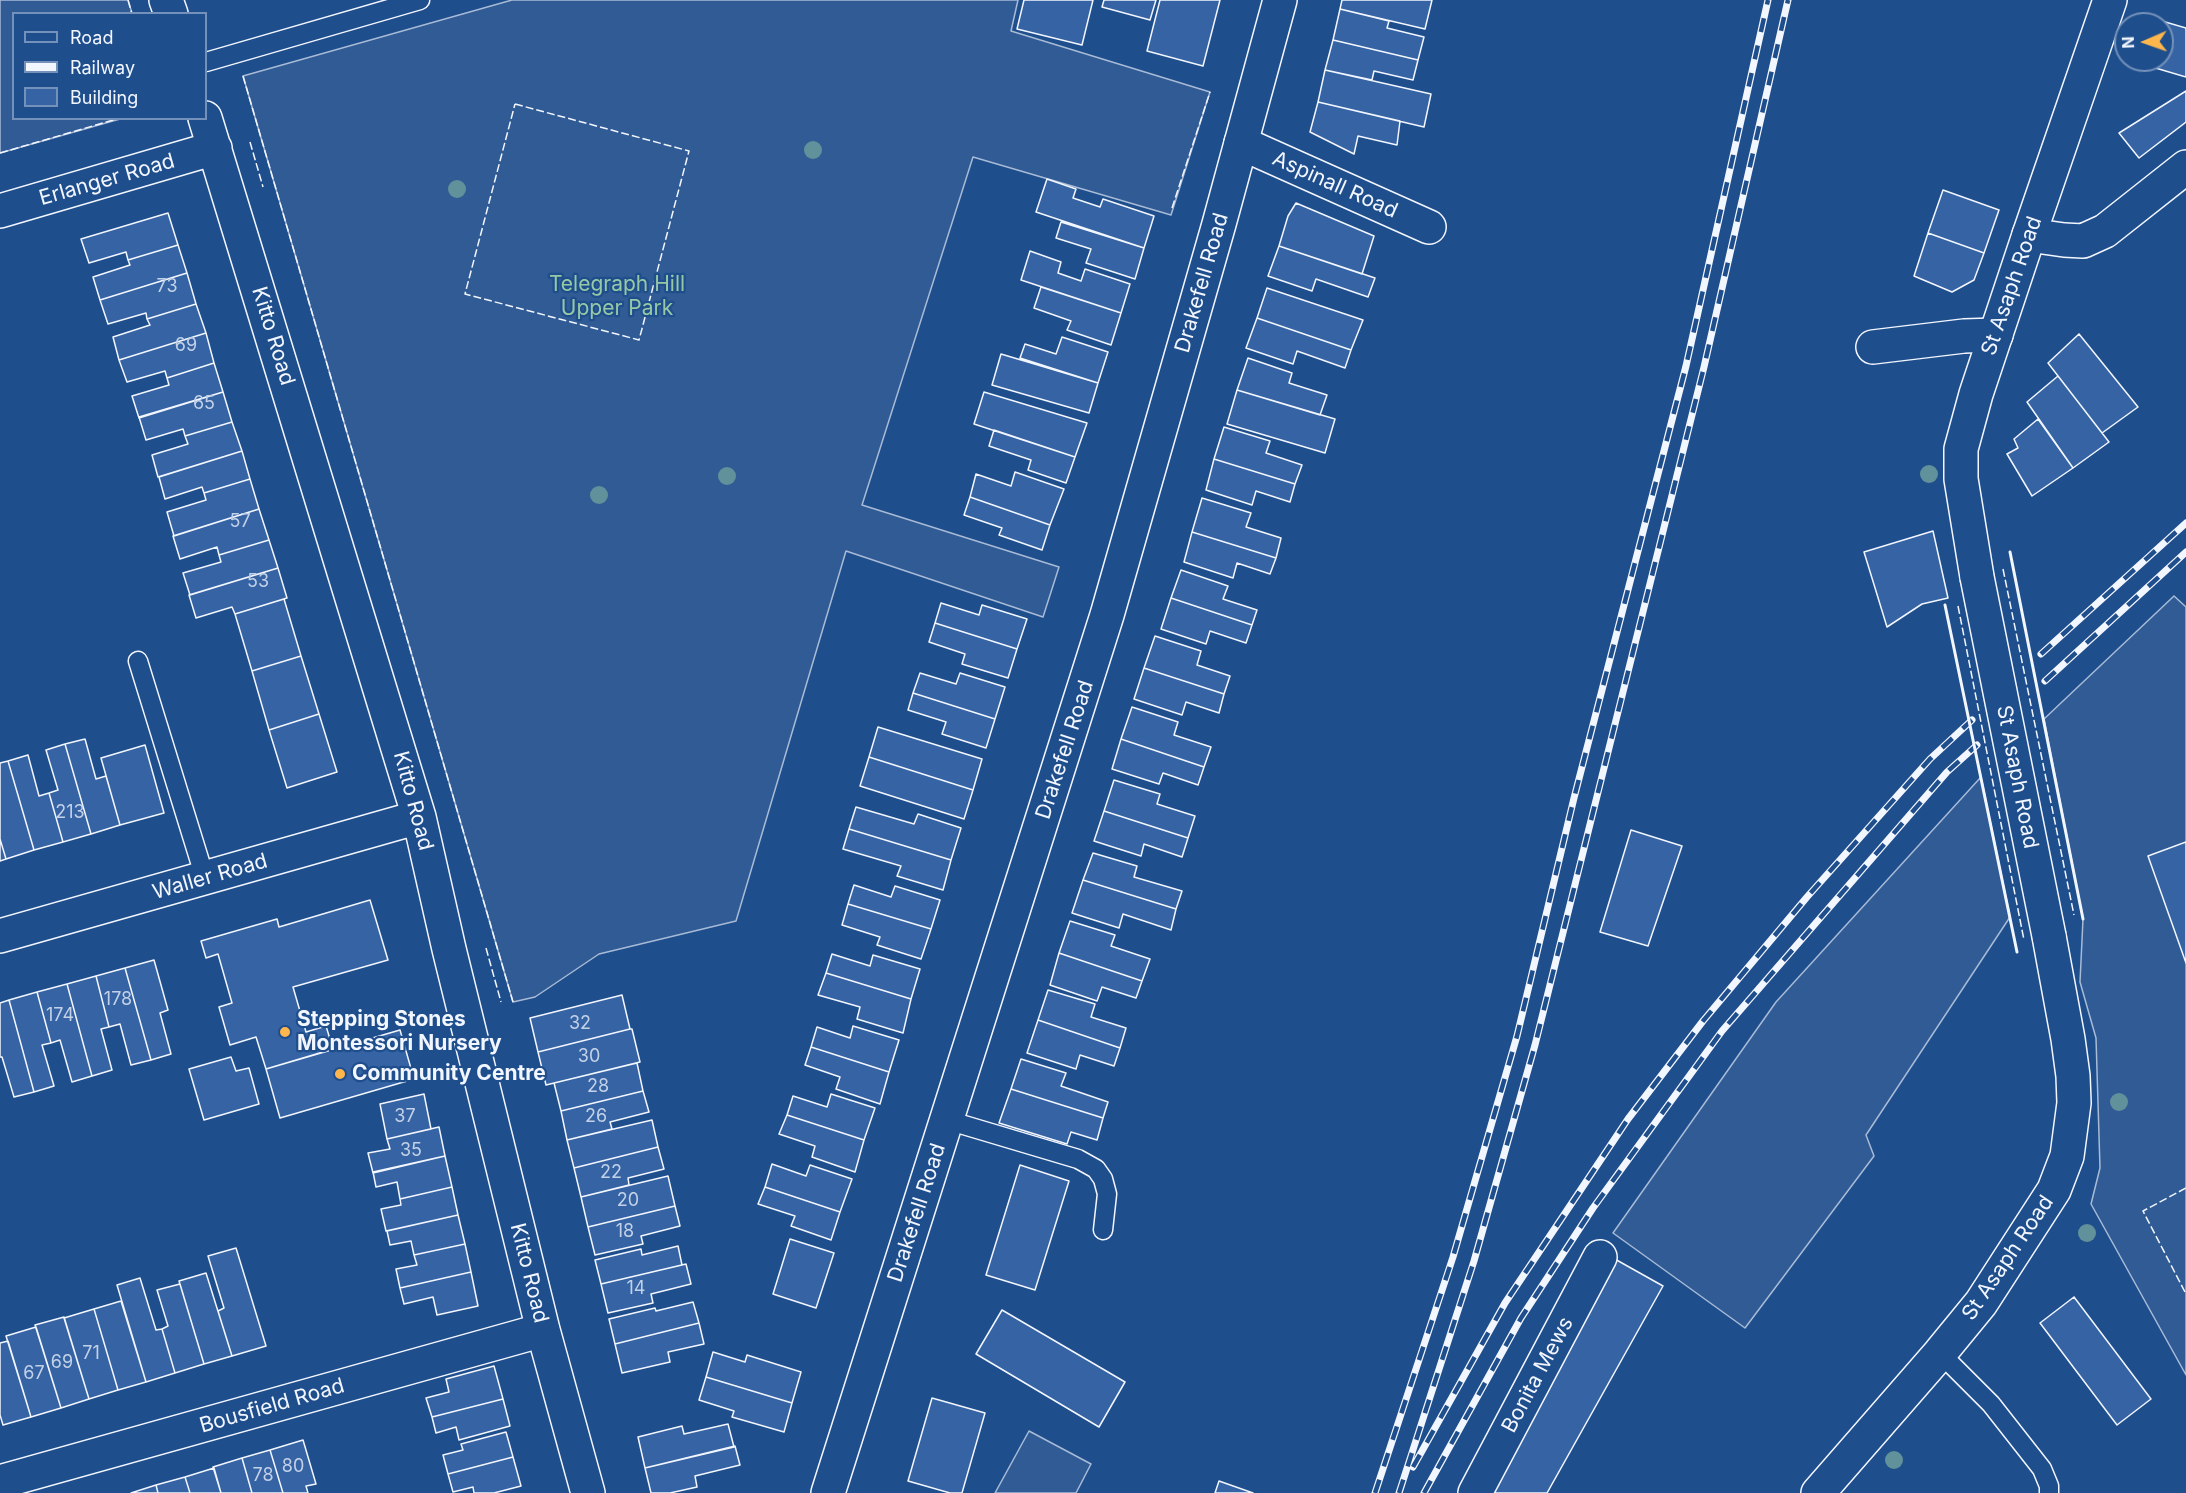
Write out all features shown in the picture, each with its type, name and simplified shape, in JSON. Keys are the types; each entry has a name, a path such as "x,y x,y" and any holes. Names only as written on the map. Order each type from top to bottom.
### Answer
{"street":[{"name":"Drakefell Road","path":"828,1493 1107,615 1219,224 1280,0"},
{"name":"St Asaph Road","path":"1818,1493 1981,1303 2054,1190 2067,1156 2074,1103 2073,1076 2049,936 1977,577 1961,479 1961,449 1976,394 2029,234 2110,0"},
{"name":"Erlanger Road","path":"0,211 210,133"},
{"name":"Kitto Road","path":"210,133 419,817 449,949 543,1330 588,1493"},
{"name":"Aspinall Road","path":"1240,143 1429,227"},
{"path":"2029,234 2083,241 2105,231 2186,167"},
{"path":"1873,347 1964,336 1996,335"},
{"name":"Waller Road","path":"0,936 419,817"},
{"name":"Bonita Mews","path":"1475,1493 1600,1257"},
{"name":"Bousfield Road","path":"0,1482 543,1330"}],"lane":[{"path":"207,62 420,0"},
{"path":"138,661 205,878"},
{"path":"947,1120 1078,1159 1096,1169 1103,1179 1107,1194 1103,1230"},
{"path":"1940,1353 1991,1404 2042,1469 2049,1486 2049,1493"}],"shaded area":[{"path":"0,0 128,0 132,12 12,12 12,120 116,120 0,153"},
{"name":"Telegraph Hill Upper Park","path":"512,0 1018,0 1011,31 1210,92 1171,215 973,157 862,505 1059,567 1043,617 846,551 736,921 599,954 535,997 513,1002 243,76"},
{"path":"2174,596 2186,607 2186,1375 2091,1204 2100,1168 2096,1038 2080,982 2083,919 2044,719"},
{"path":"1981,777 2010,917 1866,1135 1874,1156 1745,1328 1613,1233 1776,1002"},
{"path":"1029,1431 1091,1464 1076,1493 995,1493"}],"building":[{"path":"1024,0 1093,0 1082,45 1017,29"},
{"path":"1104,0 1156,0 1150,20 1102,7"},
{"path":"1160,0 1220,0 1203,66 1147,51"},
{"path":"1342,0 1432,0 1425,29 1340,9"},
{"path":"1340,9 1389,21 1387,28 1424,37 1418,60 1333,40"},
{"path":"2174,25 2186,28 2186,77 2169,72 2174,72"},
{"path":"1333,40 1418,60 1413,80 1374,71 1372,80 1325,70"},
{"path":"1325,70 1431,94 1424,127 1318,102"},
{"path":"2186,91 2186,122 2139,158 2119,133"},
{"path":"1318,102 1400,121 1397,145 1358,136 1354,154 1310,132"},
{"path":"1047,179 1076,189 1073,198 1100,207 1103,199 1154,216 1144,248 1036,212"},
{"path":"1943,190 1999,210 1984,253 1928,233"},
{"path":"1296,203 1374,236 1362,274 1279,246 1288,216"},
{"path":"168,213 178,245 128,260 126,252 89,263 81,239"},
{"path":"1061,222 1144,248 1135,279 1086,263 1091,249 1056,238"},
{"path":"1928,233 1984,253 1974,280 1952,292 1914,276"},
{"path":"178,245 187,273 100,300 93,277 130,265 128,260"},
{"path":"1279,246 1375,278 1368,297 1316,279 1312,291 1268,276"},
{"path":"1030,251 1061,262 1058,273 1081,281 1085,269 1130,284 1121,313 1021,280"},
{"path":"187,273 196,304 147,319 146,313 108,324 100,300"},
{"path":"1041,287 1121,313 1111,345 1067,330 1071,321 1034,308"},
{"path":"1267,288 1363,320 1351,350 1257,318"},
{"path":"196,304 206,333 119,360 113,337 150,325 147,319"},
{"path":"1257,318 1351,350 1345,368 1297,351 1293,364 1246,348"},
{"path":"206,333 214,363 167,378 165,371 127,382 119,360"},
{"path":"2079,334 2138,407 2102,433 2048,363"},
{"path":"1062,337 1108,352 1098,383 1020,358 1025,344 1056,354"},
{"path":"1001,354 1098,383 1089,413 992,385"},
{"path":"1248,358 1292,373 1289,383 1327,395 1320,415 1237,390"},
{"path":"214,363 223,392 139,418 132,396 169,385 167,378"},
{"path":"2058,376 2109,442 2073,468 2027,402"},
{"path":"1237,390 1335,419 1325,453 1227,424"},
{"path":"223,392 232,422 185,436 183,429 146,440 139,417"},
{"path":"984,392 1087,423 1075,457 974,424"},
{"path":"2038,419 2073,468 2032,496 2007,454 2018,448 2014,439"},
{"path":"232,422 242,451 158,477 152,455 188,444 185,436"},
{"path":"1224,427 1270,441 1266,453 1302,465 1295,484 1214,459"},
{"path":"994,430 1075,457 1066,483 1028,470 1031,460 989,446"},
{"path":"242,451 250,479 204,493 202,487 165,499 159,477"},
{"path":"1214,459 1295,484 1290,502 1256,491 1252,505 1206,490"},
{"path":"1015,472 1064,489 1050,525 970,497 976,474 1011,486"},
{"path":"250,479 259,509 174,536 167,512 206,500 204,493"},
{"path":"970,497 1050,525 1042,550 999,535 1002,528 964,515"},
{"path":"1202,498 1251,513 1246,527 1281,538 1276,558 1192,532"},
{"path":"259,509 269,540 219,555 217,547 180,559 173,536"},
{"path":"1933,531 1948,598 1922,604 1887,627 1864,552"},
{"path":"1192,532 1276,558 1270,574 1237,563 1233,578 1184,562"},
{"path":"269,540 278,568 190,595 183,573 221,562 219,555"},
{"path":"278,568 287,598 235,614 232,607 196,618 189,595"},
{"path":"1181,570 1228,586 1223,599 1257,610 1252,625 1171,598"},
{"path":"1171,598 1252,625 1246,643 1210,631 1206,644 1161,629"},
{"path":"284,599 301,656 252,671 235,614"},
{"path":"941,603 979,615 982,605 1027,619 1017,649 935,623"},
{"path":"935,623 1017,649 1008,678 962,664 965,654 929,642"},
{"path":"1155,636 1201,651 1197,665 1230,676 1224,694 1144,668"},
{"path":"301,656 319,714 269,730 252,671"},
{"path":"1144,668 1224,694 1219,713 1186,702 1182,715 1134,699"},
{"path":"920,673 956,684 960,673 1005,687 995,719 913,693"},
{"path":"913,693 995,719 986,748 942,734 946,722 908,710"},
{"path":"1132,707 1178,722 1174,735 1211,747 1204,767 1121,739"},
{"path":"319,714 337,772 287,788 269,730"},
{"path":"878,727 982,759 973,790 869,757"},
{"path":"85,739 96,779 106,776 120,825 91,834 65,744"},
{"path":"1121,739 1204,767 1198,785 1163,773 1159,784 1112,769"},
{"path":"65,744 91,834 63,842 49,793 58,790 46,750"},
{"path":"145,745 164,813 120,825 101,758"},
{"path":"28,755 39,796 49,793 63,842 34,850 8,761"},
{"path":"869,757 973,790 964,819 860,786"},
{"path":"8,761 34,850 6,859 0,839 0,763"},
{"path":"1114,780 1160,794 1157,804 1195,816 1188,838 1104,811"},
{"path":"856,807 914,824 918,814 961,828 951,860 849,829"},
{"path":"1104,811 1188,838 1182,857 1144,844 1141,856 1094,841"},
{"path":"849,829 951,860 943,890 897,876 901,866 843,849"},
{"path":"1631,830 1682,846 1648,946 1600,932"},
{"path":"0,839 6,859 0,861"},
{"path":"2186,842 2186,963 2148,856"},
{"path":"1093,853 1137,866 1134,877 1182,891 1176,909 1083,880"},
{"path":"1083,880 1176,909 1171,930 1123,914 1119,928 1072,913"},
{"path":"854,885 891,897 895,886 940,900 931,929 848,904"},
{"path":"370,900 388,960 293,987 306,1032 326,1026 333,1049 266,1069 256,1037 230,1045 219,1007 232,1003 218,954 206,958 201,941 277,919 279,927"},
{"path":"848,904 931,929 921,959 877,945 880,937 842,925"},
{"path":"1070,921 1115,935 1111,946 1150,959 1142,981 1059,953"},
{"path":"1059,953 1142,981 1136,998 1102,987 1097,1001 1050,985"},
{"path":"832,954 870,966 873,955 920,969 911,999 826,973"},
{"path":"154,960 168,1010 160,1013 171,1054 151,1060 125,968"},
{"path":"125,968 151,1060 131,1065 120,1024 109,1027 96,976"},
{"path":"826,973 911,999 903,1033 857,1019 860,1007 818,995"},
{"path":"96,976 109,1027 101,1029 112,1070 92,1076 67,984"},
{"path":"67,984 92,1076 72,1082 60,1040 51,1043 37,992"},
{"path":"1048,990 1095,1004 1091,1017 1126,1028 1120,1048 1038,1020"},
{"path":"37,992 51,1043 42,1045 54,1086 34,1092 9,1000"},
{"path":"622,995 630,1029 538,1052 530,1018"},
{"path":"9,1000 34,1092 14,1097 2,1057 0,1057 0,1003"},
{"path":"1038,1020 1120,1048 1114,1066 1080,1055 1076,1069 1027,1053"},
{"path":"853,1026 899,1040 889,1072 811,1047 817,1027 850,1038"},
{"path":"632,1029 640,1062 546,1085 538,1052"},
{"name":"Community Centre","path":"400,1030 414,1079 280,1118 266,1069"},
{"path":"811,1047 889,1072 880,1104 836,1089 840,1077 805,1065"},
{"path":"231,1057 236,1071 249,1068 259,1104 204,1120 189,1069"},
{"path":"1021,1059 1066,1073 1061,1086 1108,1102 1103,1118 1011,1089"},
{"path":"637,1063 643,1091 561,1111 554,1083"},
{"path":"1011,1089 1103,1118 1097,1140 1071,1132 1067,1144 999,1123"},
{"path":"643,1091 649,1112 610,1122 612,1129 567,1140 561,1111"},
{"path":"424,1094 431,1129 387,1139 380,1104"},
{"path":"831,1094 875,1108 864,1140 787,1115 793,1096 827,1107"},
{"path":"787,1115 864,1140 855,1172 812,1157 815,1146 779,1134"},
{"path":"652,1120 658,1147 574,1168 567,1140"},
{"path":"439,1127 445,1156 373,1173 368,1153 390,1149 387,1139"},
{"path":"658,1147 664,1169 628,1178 629,1185 581,1197 574,1168"},
{"path":"445,1156 452,1187 400,1199 397,1182 376,1187 373,1172"},
{"path":"772,1164 806,1176 810,1165 852,1179 840,1212 765,1187"},
{"path":"1020,1165 1069,1181 1035,1290 986,1275"},
{"path":"668,1176 675,1206 588,1227 581,1197"},
{"path":"452,1187 458,1215 386,1231 381,1209 401,1205 400,1199"},
{"path":"765,1187 840,1212 831,1240 791,1226 795,1216 758,1204"},
{"path":"675,1206 680,1226 641,1236 643,1244 595,1255 588,1227"},
{"path":"458,1215 465,1244 414,1255 411,1241 390,1245 387,1231"},
{"path":"790,1239 834,1253 816,1308 773,1294"},
{"path":"465,1244 471,1272 400,1288 396,1269 417,1265 414,1255"},
{"path":"678,1246 682,1265 601,1284 595,1260 641,1249 642,1255"},
{"path":"236,1248 266,1346 232,1356 218,1311 224,1308 208,1256"},
{"path":"1613,1258 1663,1286 1547,1493 1481,1493"},
{"path":"686,1264 691,1284 651,1294 653,1303 608,1313 601,1284"},
{"path":"471,1272 478,1306 437,1315 433,1297 404,1304 400,1288"},
{"path":"206,1273 232,1356 204,1364 179,1281"},
{"path":"140,1278 156,1330 162,1329 175,1373 146,1382 117,1285"},
{"path":"180,1284 204,1364 175,1373 162,1329 168,1326 157,1290"},
{"path":"2074,1297 2151,1399 2117,1425 2040,1323"},
{"path":"121,1301 146,1382 118,1390 94,1309"},
{"path":"693,1302 699,1323 615,1344 609,1319"},
{"path":"94,1309 118,1390 89,1399 64,1318"},
{"path":"1002,1310 1125,1382 1099,1427 976,1354"},
{"path":"64,1317 89,1399 61,1408 35,1325"},
{"path":"699,1323 704,1344 668,1352 670,1362 622,1373 615,1344"},
{"path":"36,1327 61,1408 31,1417 6,1336"},
{"path":"8,1341 31,1417 3,1425 0,1415 0,1343"},
{"path":"713,1352 745,1362 747,1355 801,1372 792,1403 706,1377"},
{"path":"494,1366 503,1399 432,1417 426,1398 449,1392 446,1379"},
{"path":"706,1377 792,1403 784,1432 732,1417 734,1411 699,1400"},
{"path":"932,1398 985,1413 962,1493 950,1493 908,1481"},
{"path":"503,1399 510,1426 459,1440 456,1427 436,1433 432,1417"},
{"path":"728,1424 734,1447 645,1468 638,1437 682,1426 684,1434"},
{"path":"506,1432 513,1457 448,1474 443,1455 463,1450 461,1444"},
{"path":"303,1440 316,1484 306,1486 308,1493 283,1493 270,1450"},
{"path":"735,1446 740,1465 695,1476 697,1487 670,1493 651,1493 645,1468"},
{"path":"270,1450 283,1493 252,1493 242,1458"},
{"path":"513,1457 521,1486 494,1493 474,1493 473,1487 453,1492 448,1474"},
{"path":"242,1458 252,1493 221,1493 213,1467"},
{"path":"214,1468 221,1493 190,1493 185,1477"},
{"path":"185,1477 190,1493 158,1493 156,1485"},
{"path":"1219,1481 1253,1493 1215,1493"},
{"path":"156,1485 158,1493 131,1493"}],"railway":[{"path":"1375,1493 1453,1257 1517,1036 1574,798 1686,366 1768,0"},
{"path":"1399,1493 1474,1261 1535,1045 1704,367 1788,0"},
{"path":"2041,654 2186,523"},
{"path":"2045,681 2186,552"},
{"path":"1413,1467 1505,1303 1628,1119 1703,1021 1807,897 1930,759 1972,720"},
{"path":"1424,1493 1521,1318 1593,1208 1722,1031 1947,772 1977,745"}],"fence":[{"path":"128,0 131,12"},
{"path":"243,76 513,1002"},
{"path":"1172,208 1210,92"},
{"path":"515,104 689,151 639,340 465,294 515,104"},
{"path":"0,153 113,120"},
{"path":"250,142 263,187"},
{"path":"2003,569 2074,915"},
{"path":"1958,606 2024,940"},
{"path":"486,948 501,1002"},
{"path":"2186,1188 2143,1211 2186,1294"}],"wall":[{"path":"2010,552 2083,919"},
{"path":"1945,605 2017,952"}],"place":[{"name":"Stepping Stones Montessori Nursery","path":"285,1032"},
{"name":"Community Centre","path":"340,1074"}]}
